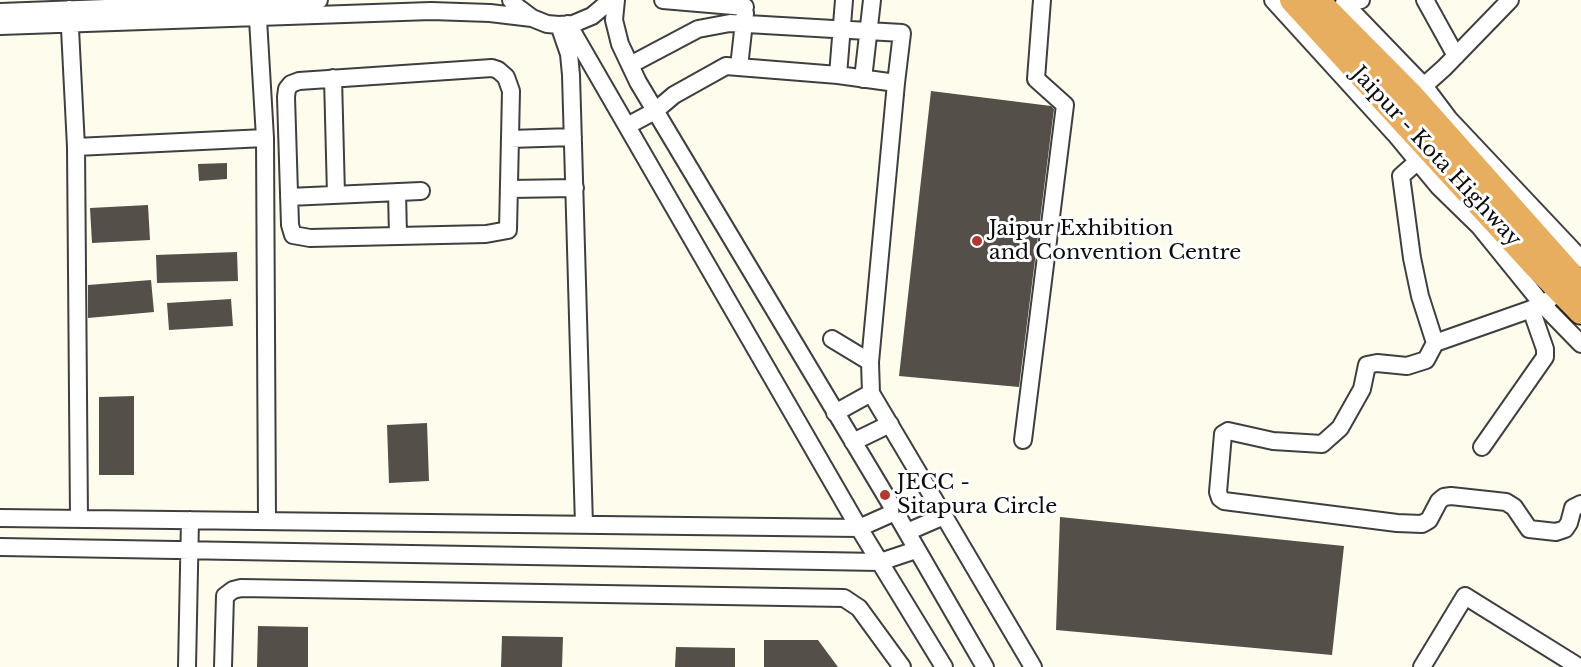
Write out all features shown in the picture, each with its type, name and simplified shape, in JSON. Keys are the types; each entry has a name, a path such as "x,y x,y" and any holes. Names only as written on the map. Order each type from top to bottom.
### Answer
{"highway":[{"name":"Jaipur - Kota Highway","path":"1292,0 1424,156 1566,280"},
{"name":"Jaipur - Kota Highway","path":"1321,1 1418,92 1566,280 1581,312"}],"street":[{"path":"0,26 69,16 319,0"},
{"path":"512,0 532,18"},
{"path":"0,12 69,16 116,4 264,5 490,13 532,18 547,24 564,24 592,16 611,0"},
{"path":"616,0 614,21 620,44 655,111 907,532 985,667"},
{"path":"663,0 746,3 739,67"},
{"path":"838,75 844,0"},
{"path":"863,78 872,0"},
{"path":"1023,440 1065,105 1036,79 1042,0"},
{"path":"1273,0 1424,156 1401,176 1412,258 1420,296 1435,343"},
{"path":"1361,0 1344,3 1418,92 1510,0"},
{"path":"1425,0 1456,56"},
{"path":"264,5 267,521"},
{"path":"69,16 76,147 79,519"},
{"path":"630,64 698,29 730,23 902,33 870,362 872,393 1032,667"},
{"path":"564,24 627,126 859,528 944,667"},
{"path":"564,24 569,54 573,137 585,525"},
{"path":"627,126 655,111 674,95 726,66 896,82"},
{"path":"498,69 510,83 510,225 508,230 486,234 310,238 295,236 290,225 287,89 294,82 333,78 498,69"},
{"path":"333,78 336,195"},
{"path":"510,139 573,137"},
{"path":"76,147 265,138"},
{"path":"509,189 574,188"},
{"path":"289,197 421,191"},
{"path":"398,192 398,236"},
{"path":"1566,280 1435,343 1426,360 1407,366 1377,363 1367,365 1362,389 1340,428 1322,444 1273,441 1228,431 1223,434 1218,492 1224,501 1396,523 1422,524 1430,520 1439,501 1444,497 1506,502 1514,507 1529,529 1556,532 1565,529 1573,508 1581,504"},
{"path":"1566,280 1581,344"},
{"path":"1482,447 1545,357 1545,349 1566,280"},
{"path":"832,339 870,362"},
{"path":"835,413 872,393"},
{"path":"852,442 890,424"},
{"path":"0,518 859,528 895,512"},
{"path":"907,532 944,516"},
{"path":"187,667 190,520"},
{"path":"0,547 880,562 916,550"},
{"path":"223,667 225,596 241,588 844,598 859,608 902,667"},
{"path":"1422,667 1465,596 1579,667"}],"building":[{"name":"Jaipur Exhibition and Convention Centre","path":"931,91 1051,106 1054,109 1019,387 899,376"},
{"path":"227,163 227,179 199,181 198,164"},
{"path":"148,205 150,240 92,243 90,208"},
{"path":"237,252 238,281 157,283 156,255"},
{"path":"151,280 154,312 88,318 88,285"},
{"path":"231,299 233,326 169,330 167,303"},
{"path":"134,396 134,475 99,475 99,397"},
{"path":"427,423 429,481 389,483 387,425"},
{"path":"1060,517 1344,546 1332,655 1056,630"},
{"path":"258,626 308,627 308,667 257,667"},
{"path":"502,636 563,637 562,667 501,667"},
{"path":"764,640 818,640 838,667 764,667"},
{"path":"676,647 735,648 735,667 675,667"}],"place":[{"name":"Jaipur Exhibition and Convention Centre","path":"977,241"},
{"name":"JECC - Sitapura Circle","path":"885,495"}]}
